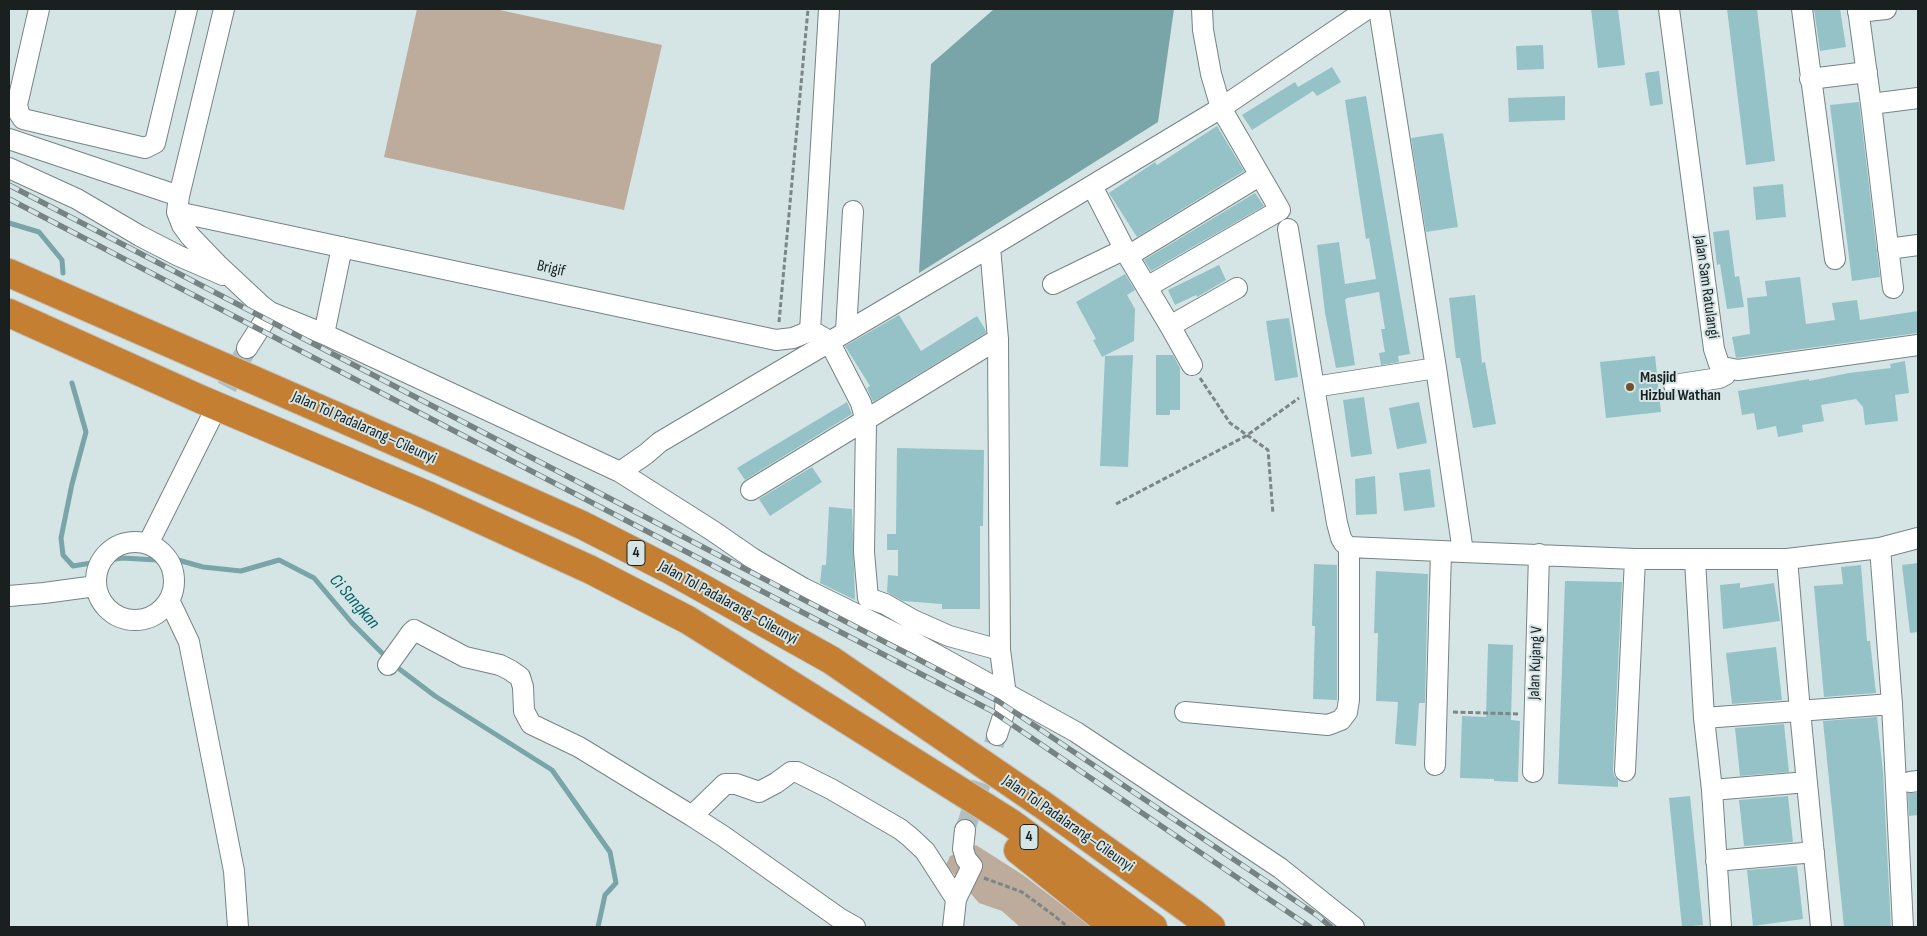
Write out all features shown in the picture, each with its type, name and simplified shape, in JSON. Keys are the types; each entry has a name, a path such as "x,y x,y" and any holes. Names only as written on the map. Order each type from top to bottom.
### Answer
{"highway":[{"name":"Jalan Tol Padalarang–Cileunyi","path":"9,273 439,460 582,525 670,570 831,660 1043,805 1211,927"},
{"name":"Jalan Tol Padalarang–Cileunyi","path":"9,314 200,399 429,496 591,570 688,620 1011,824 1153,927"},
{"path":"900,755 1114,927"}],"street":[{"path":"38,9 17,105 18,113 22,119 145,148 155,143 187,9"},
{"path":"224,9 178,204 182,225 190,236 232,278 270,312 324,334 620,472 752,558 795,583 917,644 1006,695 1076,732 1280,868 1354,927"},
{"path":"810,332 829,9"},
{"path":"1147,287 1280,210 1221,108 1211,74 1203,30 1202,9"},
{"path":"620,472 660,442 1221,108 1368,9"},
{"path":"1378,9 1464,552"},
{"name":"Jalan Sam Ratulangi","path":"1669,9 1714,349 1719,364 1730,369"},
{"path":"1802,9 1835,259"},
{"path":"1886,9 1858,10 1893,288"},
{"path":"1810,79 1867,72"},
{"path":"1871,104 1918,98"},
{"path":"9,140 178,204 342,247 776,340 793,338 810,332 820,335 837,336"},
{"path":"9,168 77,199 140,236 179,256 232,278"},
{"path":"1053,284 1127,252 1259,176"},
{"path":"1092,186 1127,252 1192,365"},
{"path":"853,211 837,336 866,421 864,552 868,598 949,636 1000,650"},
{"path":"1185,712 1328,725 1341,720 1347,712 1349,700 1349,547 1341,538 1337,523 1288,230"},
{"path":"1888,249 1918,245"},
{"path":"324,334 342,247"},
{"path":"990,247 998,339 1000,650 1006,695 1005,710 997,735"},
{"path":"1170,326 1237,288"},
{"path":"247,348 270,312"},
{"path":"751,490 998,339"},
{"path":"1674,385 1719,378 1730,369 1738,370 1918,344"},
{"path":"1314,387 1436,368"},
{"path":"148,544 213,414"},
{"path":"1349,547 1635,559 1787,559 1880,548 1918,538"},
{"path":"128,543 148,544 157,549 170,563 174,582 169,600 164,608 147,618 127,620 110,611 98,595 96,586 99,566 110,551 128,543"},
{"path":"1880,548 1892,704 1903,927"},
{"path":"1436,765 1440,552"},
{"name":"Jalan Kujang V","path":"1533,772 1539,554"},
{"path":"1625,771 1635,559"},
{"path":"1787,559 1821,927"},
{"path":"1695,560 1704,718 1712,790 1721,927"},
{"path":"9,596 96,586"},
{"path":"169,600 189,642 234,871 238,927"},
{"path":"391,662 414,630 465,657 500,665 510,670 520,677 523,687 524,710 531,724 579,747 692,816 839,918 855,927"},
{"path":"1704,718 1892,704"},
{"path":"692,816 725,784 736,784 759,792 791,772 796,772 831,789 900,829 924,851 956,899"},
{"path":"1712,790 1807,782"},
{"path":"953,927 956,899 972,866 966,859 963,849 965,830"},
{"path":"1716,861 1814,852"}],"path":[{"path":"779,323 808,9"},
{"path":"1192,365 1230,423 1268,450 1273,514"},
{"path":"1116,504 1246,436 1314,387"},
{"path":"1437,712 1535,714"},
{"path":"972,866 980,876 1022,892 1068,927"}],"shaded area":[{"path":"417,9 495,9 662,45 624,210 384,157"},
{"path":"976,845 1023,875 1091,927 1020,927 1002,911 979,903 946,865 950,856"}],"water":[{"path":"994,9 1174,9 1158,122 919,273 931,64"}],"building":[{"path":"1591,9 1618,9 1625,65 1598,68"},
{"path":"1727,9 1757,9 1775,161 1746,165"},
{"path":"1814,9 1840,9 1846,47 1820,51"},
{"path":"1543,45 1544,69 1517,70 1516,46"},
{"path":"1332,67 1341,82 1317,96 1313,91 1252,130 1242,115 1295,82 1298,87"},
{"path":"1659,71 1663,104 1650,106 1645,73"},
{"path":"1366,96 1410,354 1398,356 1399,362 1381,365 1379,353 1385,352 1381,329 1385,329 1379,292 1347,298 1345,300 1355,365 1336,368 1325,313 1317,245 1339,242 1345,284 1376,279 1369,238 1366,239 1345,100"},
{"path":"1565,96 1565,120 1509,122 1508,98"},
{"path":"1859,102 1880,277 1852,281 1830,105"},
{"path":"1217,126 1244,171 1137,237 1109,193 1155,162 1157,165"},
{"path":"1443,133 1458,227 1426,232 1411,138"},
{"path":"1783,184 1786,217 1756,220 1753,187"},
{"path":"1255,193 1264,206 1151,271 1144,260"},
{"path":"1729,230 1735,277 1739,276 1744,307 1727,309 1720,264 1717,265 1713,232"},
{"path":"1219,265 1226,280 1197,297 1196,295 1175,305 1168,290"},
{"path":"1125,274 1135,290 1127,295 1135,309 1134,341 1102,357 1093,340 1096,339 1076,302"},
{"path":"1800,277 1806,324 1835,320 1832,303 1857,300 1860,320 1918,311 1918,333 1736,358 1732,337 1750,334 1747,298 1767,296 1765,281"},
{"path":"1475,295 1482,363 1485,362 1496,424 1473,428 1460,358 1456,358 1449,298"},
{"path":"899,315 921,351 977,316 986,333 873,402 867,388 870,386 845,346"},
{"path":"1289,318 1298,377 1275,381 1266,321"},
{"path":"1133,355 1128,467 1100,466 1105,356"},
{"path":"1156,355 1173,355 1180,368 1180,410 1170,410 1170,415 1156,415"},
{"name":"Masjid Hizbul Wathan","path":"1655,356 1661,412 1606,418 1600,362"},
{"path":"1905,361 1909,393 1895,395 1898,421 1865,425 1863,407 1856,399 1821,405 1824,421 1802,425 1803,432 1778,437 1776,426 1757,430 1754,413 1742,415 1738,391 1891,368 1890,364"},
{"path":"1364,397 1372,454 1351,457 1343,400"},
{"path":"847,402 852,414 745,480 737,468"},
{"path":"1419,402 1427,443 1397,449 1389,408"},
{"path":"897,448 984,450 983,526 980,526 980,609 942,609 942,604 903,601 887,592 888,575 898,576 898,550 887,550 887,534 896,534"},
{"path":"812,467 822,482 770,516 759,499"},
{"path":"1430,469 1435,507 1404,511 1399,473"},
{"path":"1375,476 1377,514 1356,515 1355,479"},
{"path":"829,507 852,509 855,600 820,583 822,565 826,565"},
{"path":"1918,563 1918,632 1910,633 1902,565"},
{"path":"1314,564 1337,565 1337,700 1313,699 1315,626 1312,626"},
{"path":"1861,565 1867,641 1870,641 1876,693 1824,697 1814,586 1843,584 1841,567"},
{"path":"1376,571 1428,574 1425,703 1419,703 1416,746 1395,744 1398,702 1376,701 1378,633 1374,633"},
{"path":"1565,581 1622,582 1613,770 1614,776 1618,780 1618,787 1558,784"},
{"path":"1740,583 1740,588 1774,583 1780,621 1723,629 1720,585"},
{"path":"1488,644 1513,645 1511,720 1520,721 1518,782 1460,778 1462,716 1486,717"},
{"path":"1776,647 1782,700 1732,704 1726,653"},
{"path":"1877,717 1883,772 1891,927 1844,927 1823,721"},
{"path":"1784,724 1789,772 1740,776 1735,728"},
{"path":"1908,793 1918,793 1918,815 1909,816"},
{"path":"1690,796 1703,925 1682,927 1669,798"},
{"path":"1788,796 1793,842 1744,846 1739,800"},
{"path":"1797,866 1803,919 1753,926 1747,870"}],"waterway":[{"name":"Ci Sangkan","path":"9,223 39,232 62,260 63,273"},
{"name":"Ci Sangkan","path":"72,383 86,432 72,484 61,538 63,555 73,566 122,558 157,560 174,576 178,560 203,567 241,571 279,560 314,578 352,623 388,659"},
{"name":"Ci Sangkan","path":"394,665 435,696 552,770 610,852 616,883 605,895 598,927"}],"tunnel":[{"path":"213,414 247,348"},
{"path":"965,830 997,735"}],"railway":[{"path":"9,185 998,701 1318,916 1331,927"},
{"path":"9,199 992,711 1310,927"}],"place":[{"name":"Masjid Hizbul Wathan","path":"1630,387"}]}
